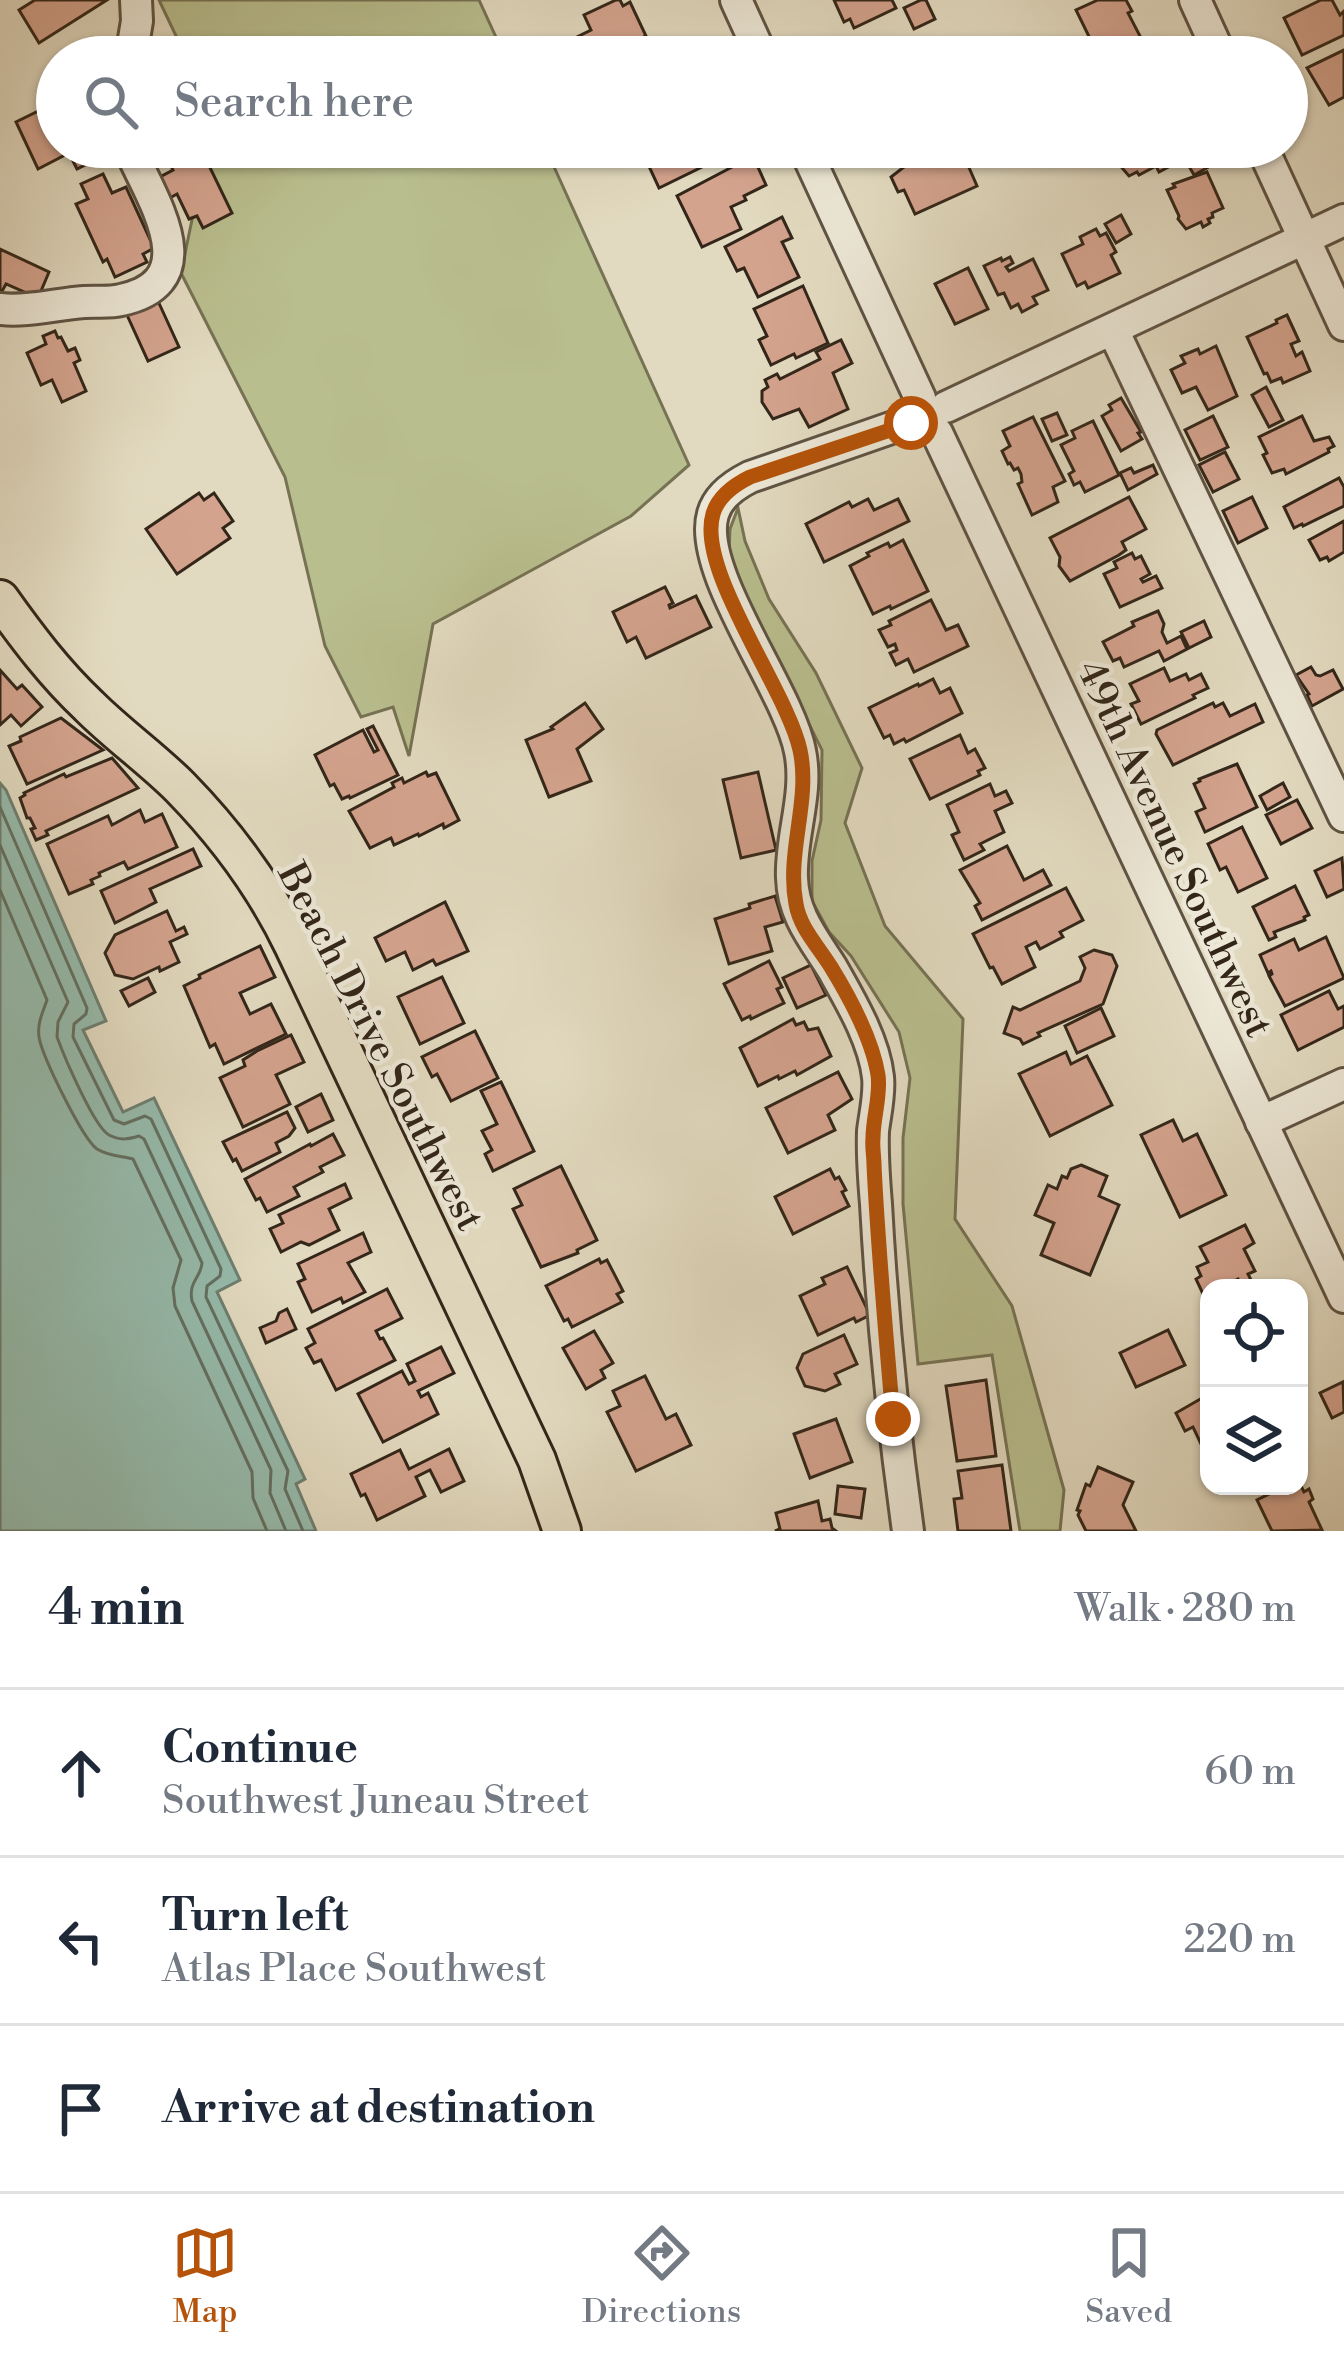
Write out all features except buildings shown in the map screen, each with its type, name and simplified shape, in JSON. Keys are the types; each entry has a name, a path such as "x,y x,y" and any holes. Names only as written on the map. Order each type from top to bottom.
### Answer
{"main road":[{"name":"Beach Drive Southwest","path":"0,598 31,642 88,706 178,785 222,834 288,934 537,1460 562,1531"}],"street":[{"path":"134,36 136,0"},
{"path":"736,0 753,36"},
{"path":"1195,0 1211,36"},
{"path":"0,309 116,302 148,290 162,278 169,262 168,239 138,168"},
{"name":"49th Avenue Southwest","path":"814,168 1344,1297"},
{"path":"1271,168 1344,325"},
{"path":"908,1531 893,1419 876,1207 873,1137 879,1079 871,1045 797,911 791,878 802,783 800,751 718,563 710,534 712,516 719,501 750,477 929,415 1344,220"},
{"path":"1113,330 1344,816"},
{"path":"1261,1122 1344,1084"}],"shaded area":[{"path":"159,0 479,0 495,36 176,36"},
{"path":"203,168 555,168 689,465 631,516 433,624 409,756 393,707 361,717 325,646 285,477 181,273"},
{"path":"738,508 745,541 769,599 816,673 862,768 845,823 885,926 963,1019 955,1219 1012,1306 1064,1490 1060,1531 1020,1531 992,1355 918,1364 903,1204 903,1138 910,1078 899,1032 812,901 812,861 821,820 822,750 754,615 729,552 730,529"}],"water":[{"path":"0,783 106,1021 83,1030 123,1112 154,1098 240,1280 217,1292 305,1479 296,1484 316,1531 0,1531"}],"route":[{"path":"893,1419 873,1137 879,1079 871,1045 797,911 791,878 802,783 800,751 738,614 710,534 719,501 750,477 911,423"}]}
